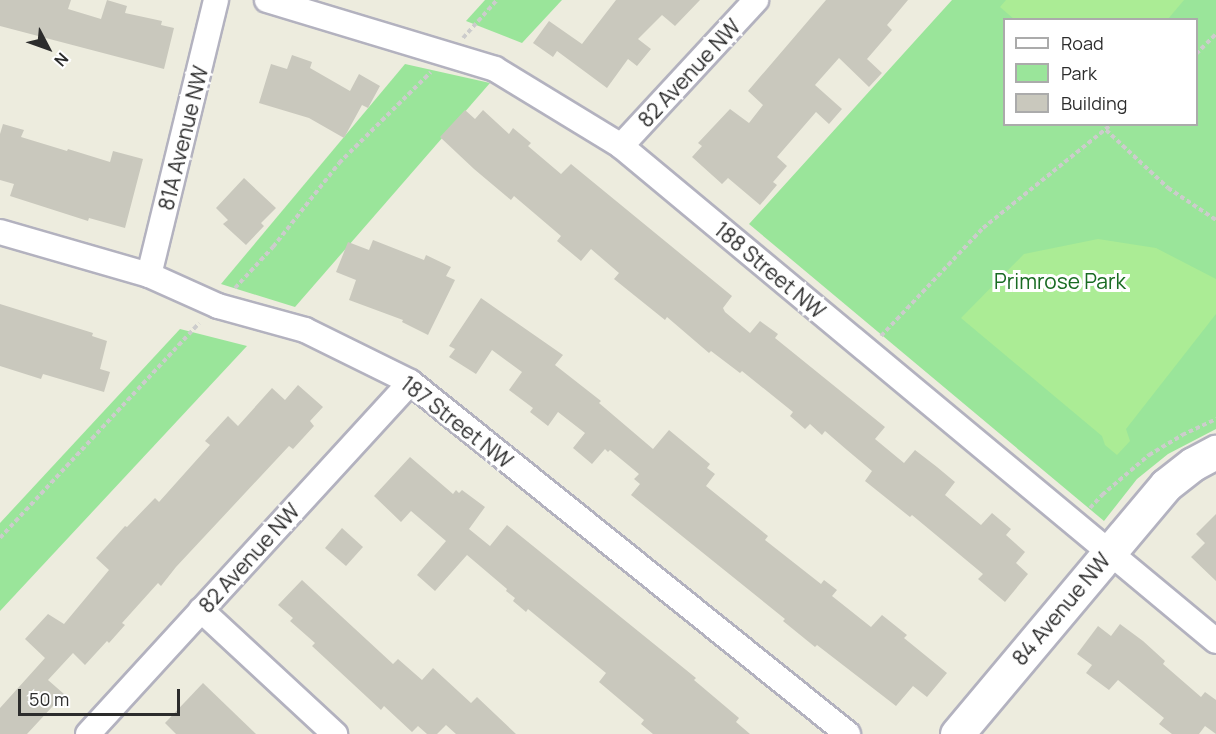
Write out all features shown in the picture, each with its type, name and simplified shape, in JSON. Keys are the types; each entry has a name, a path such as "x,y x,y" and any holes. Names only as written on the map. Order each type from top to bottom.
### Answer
{"street":[{"name":"81A Avenue NW","path":"149,275 216,0"},
{"name":"188 Street NW","path":"267,0 495,69 621,146 1216,641"},
{"name":"82 Avenue NW","path":"621,146 756,0"},
{"name":"187 Street NW","path":"0,232 149,275 218,306 305,330 410,381 848,734"},
{"name":"82 Avenue NW","path":"88,734 410,381"},
{"name":"84 Avenue NW","path":"957,734 1166,485 1193,464 1216,452"},
{"path":"201,610 335,734"}],"path":[{"path":"447,55 497,0"},
{"path":"1198,53 1216,34"},
{"path":"867,351 983,228 1111,126"},
{"path":"1106,130 1168,188 1216,220"},
{"path":"1076,525 1102,495 1149,455 1182,435 1216,419"}],"green space":[{"path":"485,0 562,0 522,43 466,21"},
{"name":"Primrose Park","path":"952,0 1216,0 1216,429 1168,454 1137,479 1104,521 749,224"},
{"path":"1006,0 1184,0 1169,18 1013,18 1000,7"},
{"path":"405,64 490,83 295,307 221,284"},
{"path":"1098,239 1156,248 1216,279 1216,314 1126,429 1130,441 1117,455 1105,445 1102,436 961,318 1024,254"},
{"path":"180,329 247,346 0,611 0,523"}],"building":[{"path":"0,0 71,0 68,9 101,19 107,0 127,6 125,13 162,21 161,25 174,28 164,69 0,26"},
{"path":"616,0 700,0 675,26 662,15 638,39 651,49 637,66 628,59 607,88 557,51 553,57 533,43 549,21 582,44"},
{"path":"826,0 908,0 887,25 892,30 867,59 882,73 869,87 839,58 815,85 842,109 829,124 816,112 777,157 787,166 773,182 777,185 760,205 728,178 722,184 692,157 702,146 698,143 730,109 749,123 763,105 748,91"},
{"path":"292,55 312,62 310,68 350,91 359,74 380,86 368,108 362,105 344,138 309,118 259,103 271,64 287,69"},
{"path":"465,110 475,119 483,110 509,134 513,128 531,143 528,146 561,174 571,164 732,296 723,308 750,333 760,321 778,334 775,338 885,427 875,439 904,463 915,450 937,467 955,482 945,495 981,525 992,513 1011,529 1006,535 1025,552 1016,563 1028,574 1005,602 978,579 983,574 912,515 910,517 865,481 872,471 825,431 822,435 810,424 805,429 790,416 793,412 742,371 740,373 711,351 709,353 667,317 665,320 614,279 619,273 591,249 581,261 557,241 561,236 514,196 511,200 474,169 440,137"},
{"path":"3,124 24,130 21,137 110,162 113,151 143,159 125,228 89,218 88,221 10,196 14,184 0,180 0,134"},
{"path":"244,178 276,208 261,223 264,226 246,245 223,224 228,220 216,208"},
{"path":"373,240 424,260 426,255 451,267 446,276 455,280 428,335 402,322 403,320 349,300 356,280 336,272 348,242 369,250"},
{"path":"481,298 563,355 555,365 601,401 599,403 653,449 669,430 710,464 707,468 715,474 706,486 768,536 765,540 821,584 824,580 837,590 832,596 871,627 882,615 907,635 904,638 947,673 927,697 913,686 896,706 817,645 815,647 783,621 785,619 631,495 640,484 634,479 639,474 610,450 608,452 605,449 592,464 573,448 585,433 558,412 548,426 530,412 533,408 509,390 522,372 492,350 476,374 449,357 455,349 449,346"},
{"path":"0,304 93,333 92,336 107,341 100,369 110,372 104,392 43,374 41,379 0,366"},
{"path":"298,385 323,407 310,421 314,426 293,449 289,446 161,586 158,583 122,623 125,625 109,643 107,641 85,665 73,653 48,680 64,694 27,734 0,734 0,708 45,658 25,639 48,614 64,624 109,570 96,558 155,498 159,502 210,445 205,441 228,416 238,426 272,388 285,400"},
{"path":"410,457 453,494 456,490 459,493 462,490 485,507 469,529 490,546 507,525 696,678 694,680 739,718 736,722 750,734 653,734 641,724 644,720 599,682 606,673 528,609 526,612 513,601 515,598 506,591 507,589 467,555 435,591 417,575 446,541 411,511 401,522 374,496"},
{"path":"1216,514 1216,581 1191,557 1205,543 1196,534"},
{"path":"342,528 363,547 346,566 325,548"},
{"path":"302,580 393,664 398,659 422,680 433,668 471,703 477,697 516,734 456,734 446,725 437,734 427,734 418,726 412,732 384,706 381,710 312,646 315,643 290,621 293,618 278,605"},
{"path":"1120,624 1143,641 1165,661 1163,664 1201,697 1205,692 1216,700 1216,734 1205,726 1199,734 1172,734 1159,724 1164,718 1118,680 1109,690 1086,673 1092,665 1077,654 1098,626 1111,636"},
{"path":"203,683 256,734 176,734 165,723"}]}
